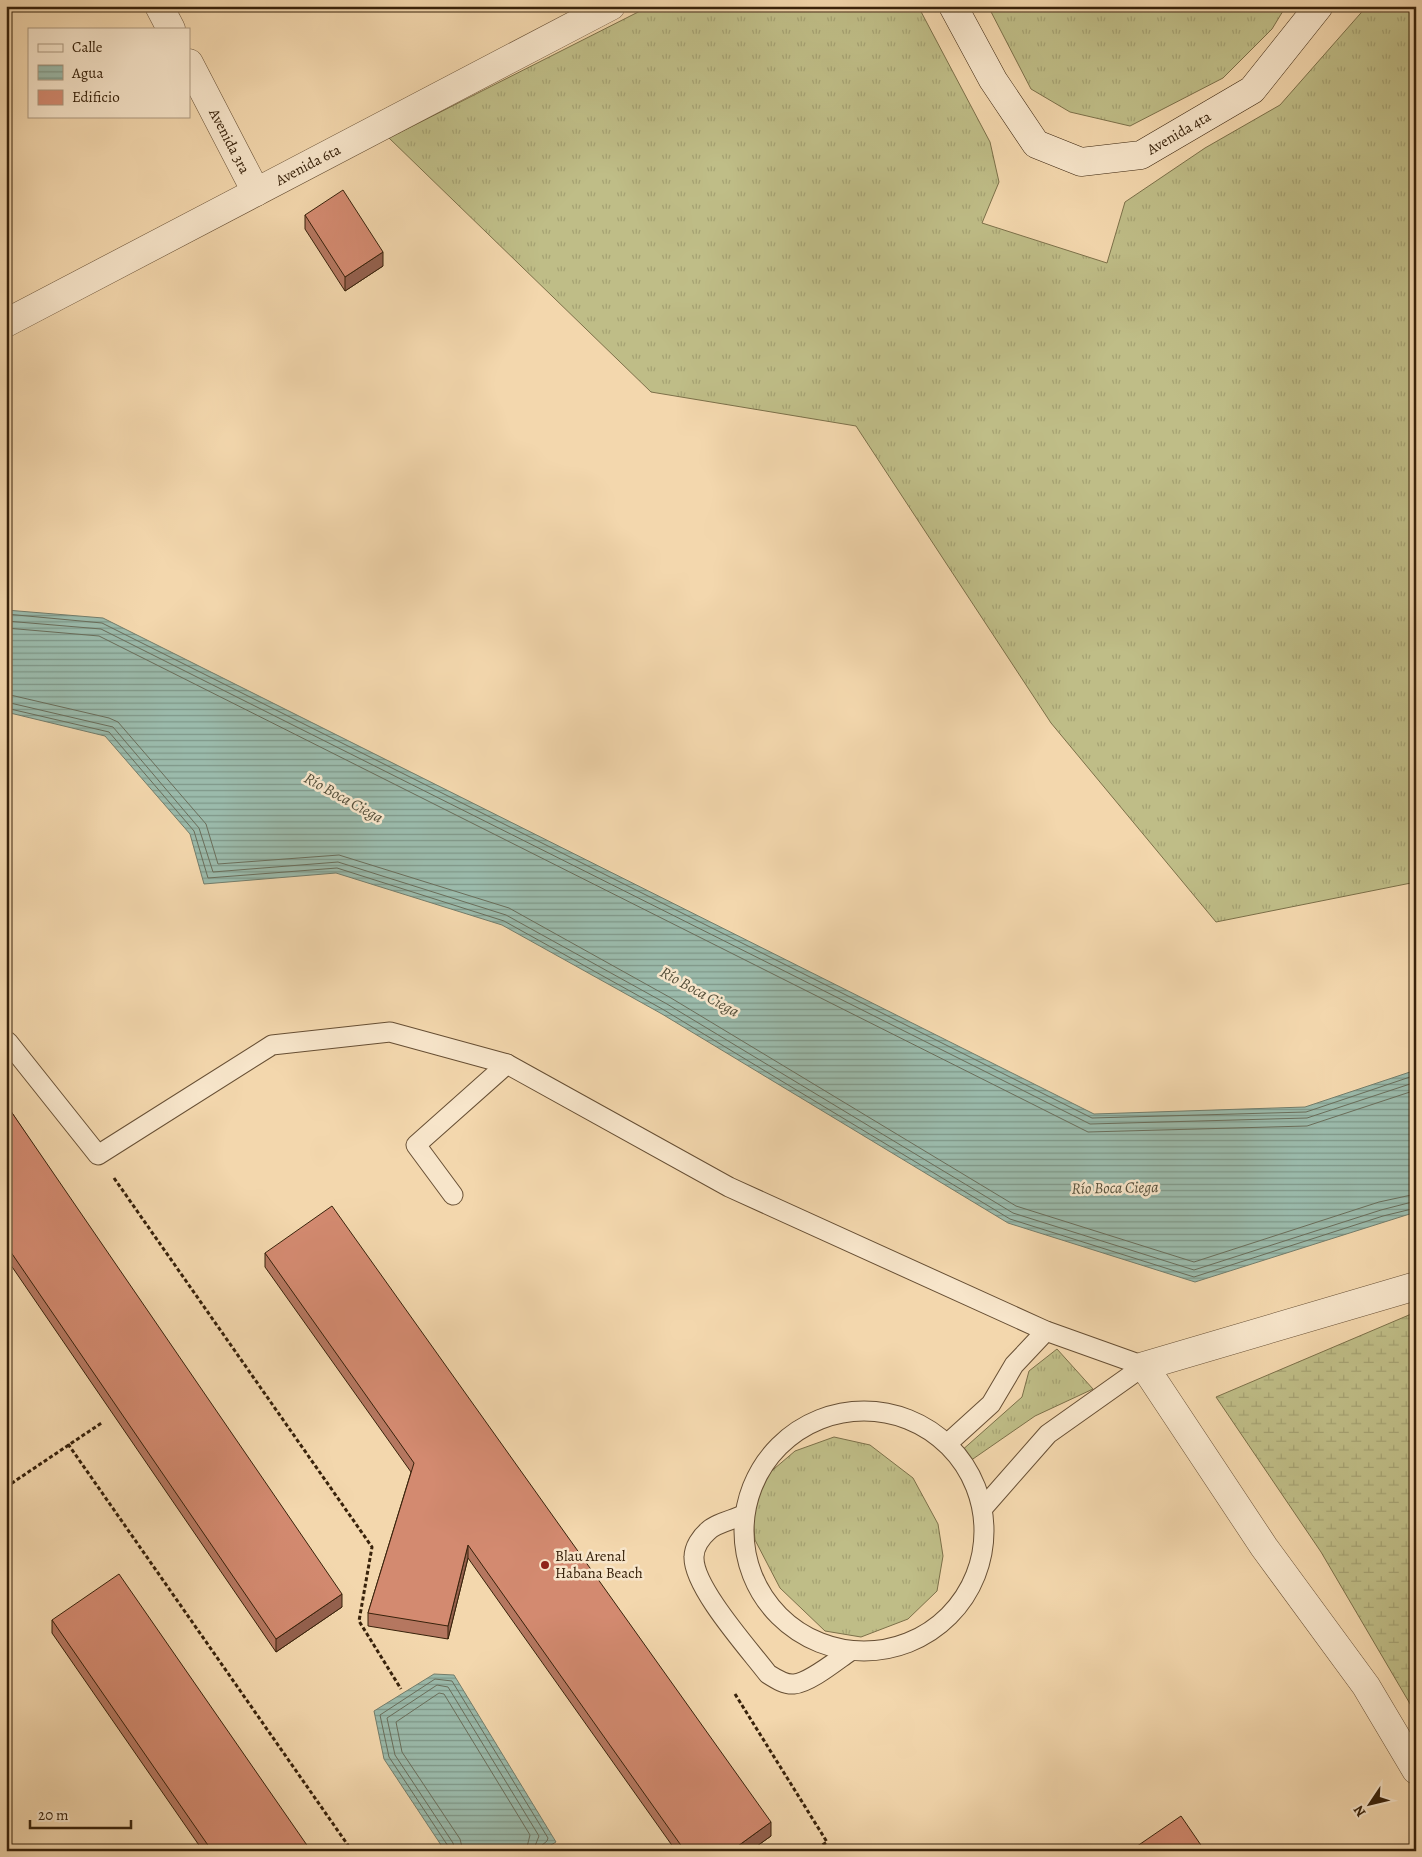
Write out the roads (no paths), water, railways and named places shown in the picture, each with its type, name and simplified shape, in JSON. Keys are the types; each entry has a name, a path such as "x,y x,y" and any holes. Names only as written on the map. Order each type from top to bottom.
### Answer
{"street":[{"path":"160,6 171,28"},
{"name":"Avenida 6ta","path":"6,323 611,6"},
{"name":"Avenida 4ta","path":"953,6 992,80 1036,144 1081,162 1141,155 1252,90 1319,6"},
{"name":"Avenida 3ra","path":"190,65 256,192"},
{"path":"1416,1286 1144,1366 1264,1547 1366,1686 1416,1770"}],"lane":[{"path":"8,1042 98,1154 272,1045 390,1032 507,1064 729,1187 1046,1331 1144,1366"},
{"path":"453,1195 416,1145 507,1064"},
{"path":"948,1443 991,1404 1014,1366 1046,1331"},
{"path":"983,1508 1048,1434 1144,1366"},
{"path":"880,1410 916,1422 948,1443 970,1473 983,1508 984,1547 974,1583 953,1614 923,1638 888,1651 850,1652 813,1641 781,1619 758,1590 745,1554 744,1515 754,1479 776,1448 806,1424 842,1412 880,1410"},
{"path":"744,1515 709,1529 698,1541 694,1557 697,1575 712,1601 768,1674 780,1681 794,1684 808,1679 850,1652"}],"water":[{"name":"Río Boca Ciega","path":"6,610 103,618 1094,1114 1305,1107 1416,1070 1416,1212 1195,1282 1008,1223 662,1014 502,925 336,873 204,884 190,834 105,736 6,712"},
{"path":"434,1674 454,1675 556,1842 541,1851 445,1851 384,1759 374,1711"}],"place":[{"name":"Blau Arenal Habana Beach","path":"545,1565"}]}
